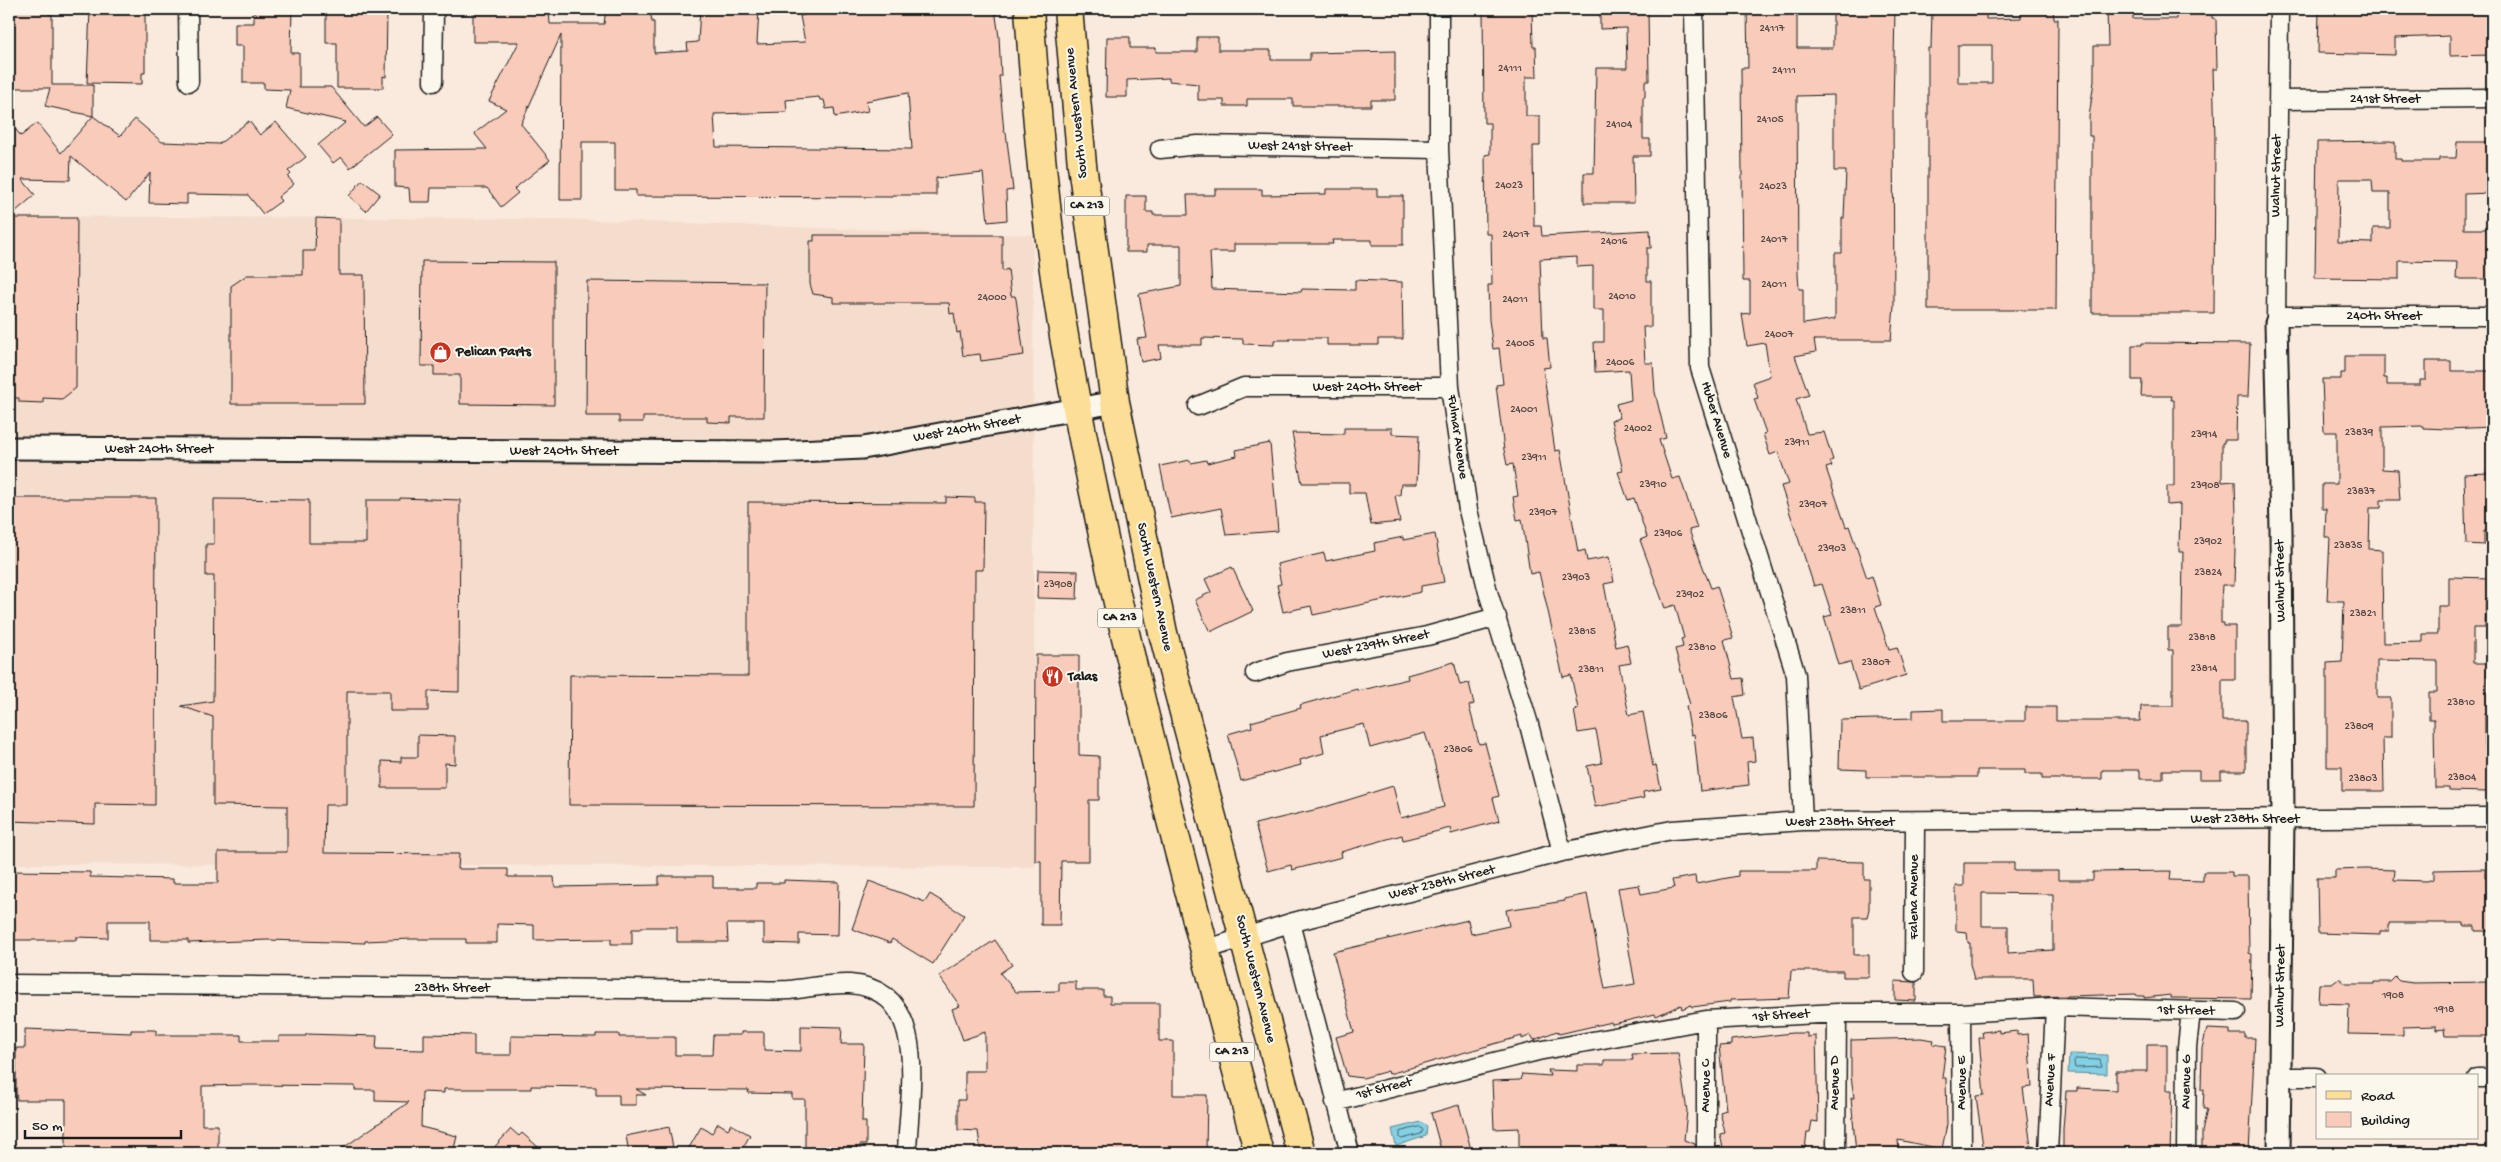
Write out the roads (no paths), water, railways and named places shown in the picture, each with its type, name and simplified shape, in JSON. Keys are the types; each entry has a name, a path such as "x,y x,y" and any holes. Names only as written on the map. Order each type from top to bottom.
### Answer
{"main road":[{"name":"CA 213","path":"1028,9 1037,116 1053,256 1065,340 1078,410 1122,625 1204,950 1259,1153"},
{"name":"South Western Avenue","path":"1068,9 1082,165 1115,402 1163,633 1300,1153"}],"street":[{"path":"188,9 189,82"},
{"path":"433,82 434,9"},
{"name":"Fulmar Avenue","path":"1439,9 1439,149 1450,387 1468,510 1528,721 1562,852"},
{"name":"Huber Avenue","path":"1694,9 1700,368 1796,676 1804,821"},
{"name":"Walnut Street","path":"2279,9 2276,320 2281,529 2283,819 2279,1153"},
{"name":"241st Street","path":"2278,100 2492,98"},
{"name":"West 241st Street","path":"1160,149 1198,145 1439,149"},
{"name":"240th Street","path":"2276,320 2492,316"},
{"name":"West 240th Street","path":"1198,406 1244,387 1450,387"},
{"name":"West 240th Street","path":"9,448 776,452 863,448 1115,402"},
{"name":"West 239th Street","path":"1255,673 1287,662 1427,636 1497,617"},
{"name":"West 238th Street","path":"1204,950 1290,922 1562,852 1672,830 1804,821 1915,822 2492,817"},
{"name":"Falena Avenue","path":"1914,972 1915,822"},
{"path":"1290,922 1335,1102 1350,1153"},
{"name":"238th Street","path":"9,984 747,990 789,990 824,984 850,984 872,988 891,1000 905,1026 912,1061 907,1153"},
{"name":"1st Street","path":"1335,1102 1538,1051 1706,1020 1837,1013 1962,1013 2055,1007 2236,1012"},
{"name":"Avenue F","path":"2048,1153 2055,1007"},
{"name":"Avenue G","path":"2186,1153 2188,1048 2191,1011"},
{"name":"Avenue D","path":"1836,1153 1837,1013"},
{"name":"Avenue E","path":"1962,1013 1962,1153"},
{"name":"Avenue C","path":"1706,1020 1706,1153"},
{"path":"2280,1077 2316,1077"},
{"path":"2478,1078 2492,1078"}],"water":[{"path":"2069,1054 2107,1055 2107,1074 2068,1073"},
{"path":"1421,1122 1427,1126 1426,1136 1396,1146 1392,1129"}],"place":[{"name":"Pelican Parts","path":"440,352"},
{"name":"Talas","path":"1052,677"}]}
